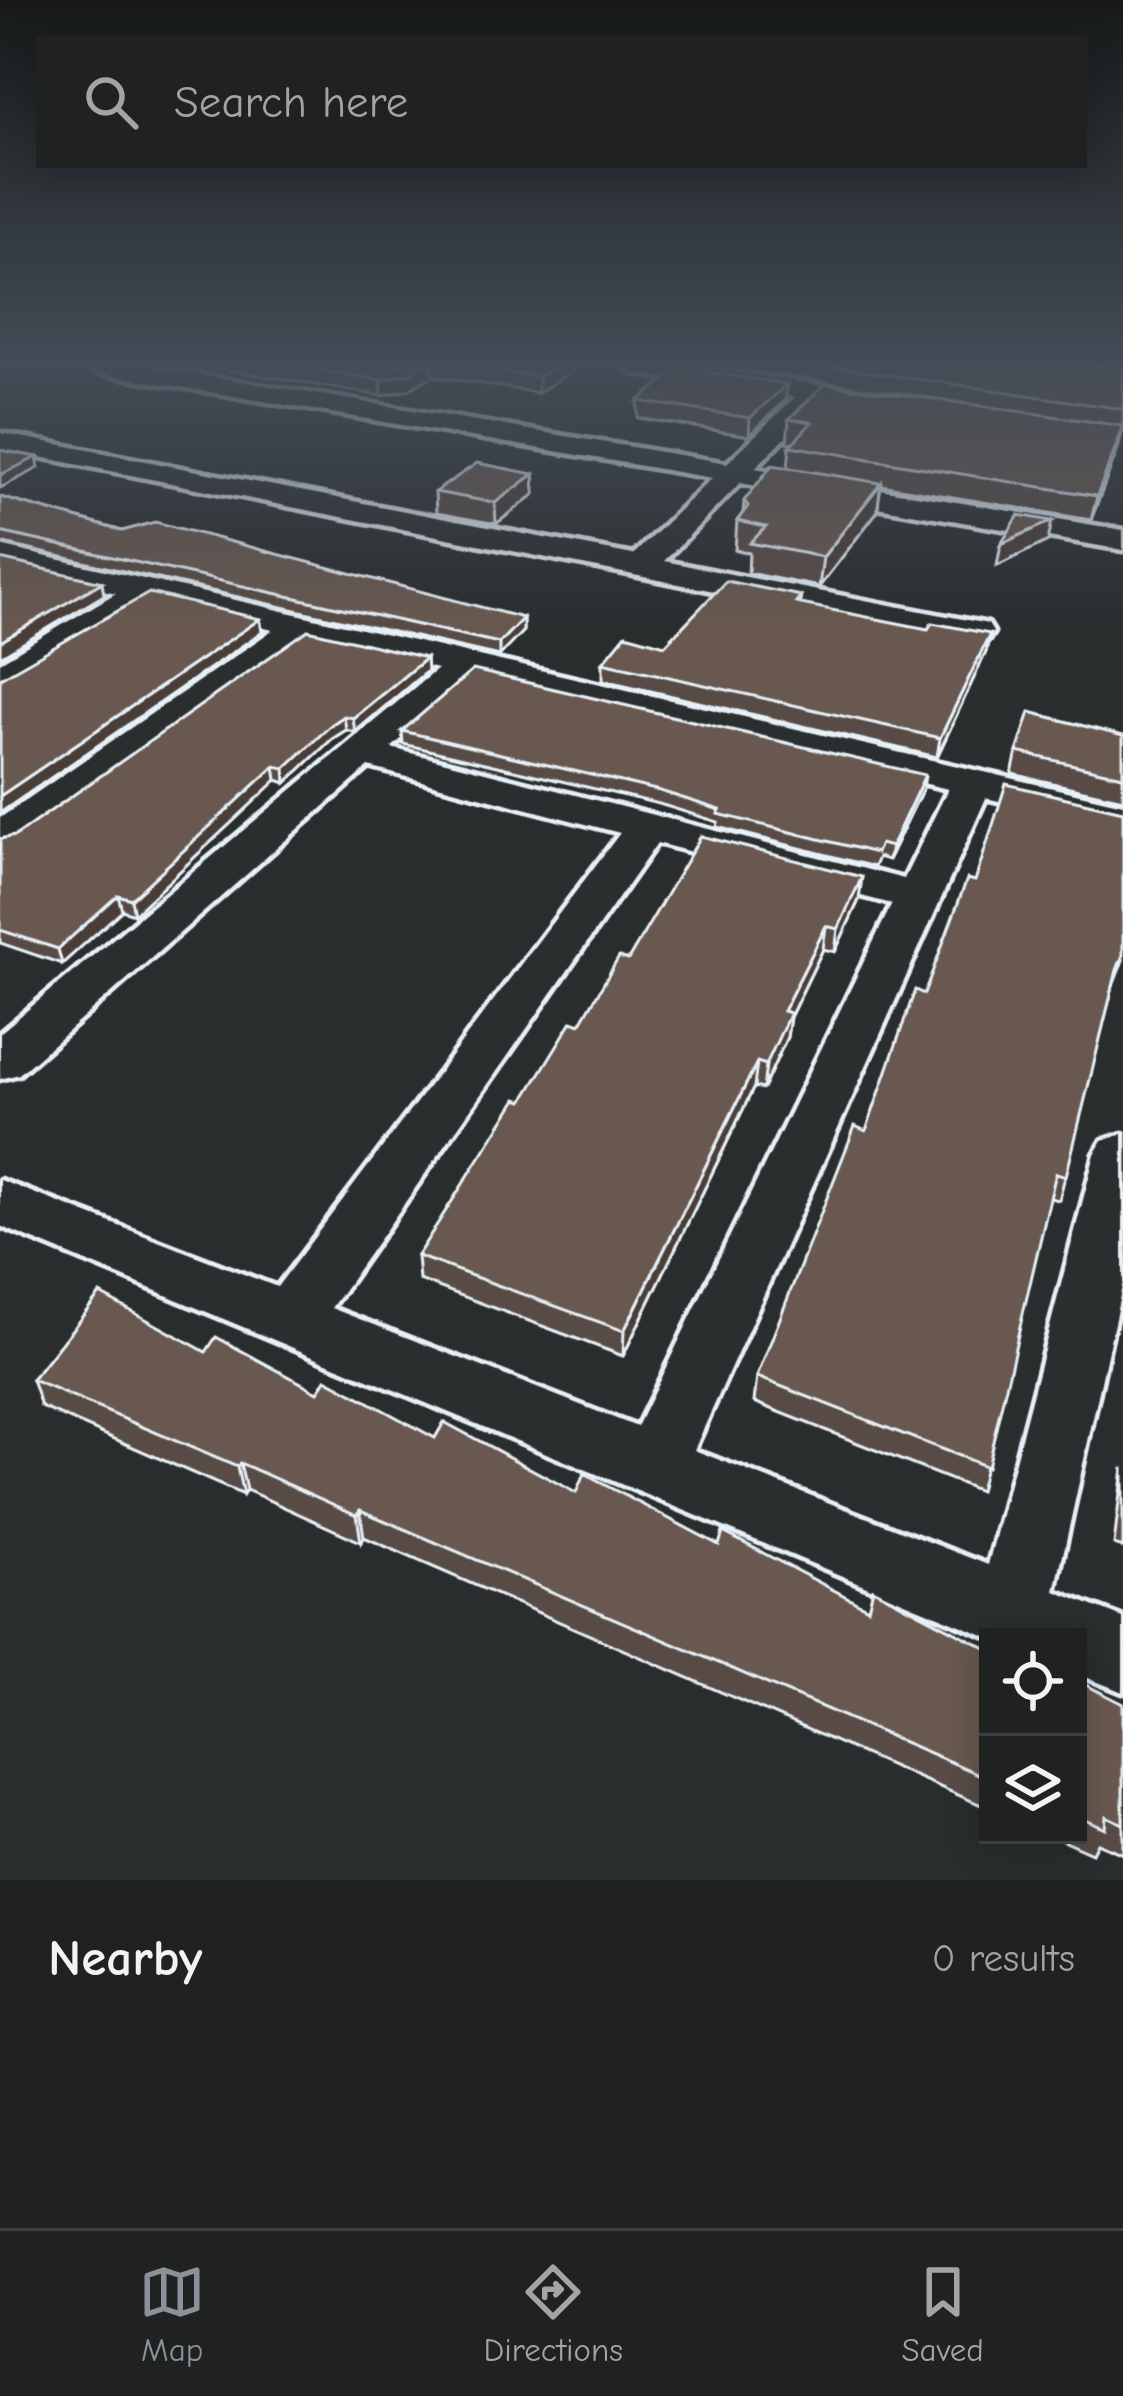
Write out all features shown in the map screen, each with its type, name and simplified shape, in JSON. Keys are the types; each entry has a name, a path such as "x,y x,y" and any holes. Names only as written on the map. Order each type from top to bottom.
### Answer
{"street":[{"path":"60,453 975,632"},
{"path":"620,453 1123,540"},
{"path":"640,567 754,453"},
{"path":"1,558 1123,818"},
{"path":"0,678 146,590"},
{"path":"0,838 305,625"},
{"path":"539,680 568,650"},
{"path":"0,1060 466,664"},
{"path":"364,753 918,897"},
{"path":"653,1465 973,782"},
{"path":"291,1316 647,826"},
{"path":"1013,1611 1123,1154"},
{"path":"0,1202 1123,1654"}],"building":[{"path":"0,453 37,457 0,475"},
{"path":"831,453 1114,453 1097,496"},
{"path":"477,463 534,474 495,503 435,492"},
{"path":"772,465 881,483 823,557 750,543 766,527 737,521 748,506 744,501"},
{"path":"0,497 122,531 155,522 523,618 499,643 0,532"},
{"path":"1019,515 1052,521 1001,544"},
{"path":"0,559 102,582 0,642"},
{"path":"726,581 801,596 796,603 928,629 932,623 990,634 940,738 603,662 626,634 665,645"},
{"path":"149,593 260,619 0,796 0,678"},
{"path":"308,630 426,658 353,718 344,716 331,725 285,768 275,766 131,899 118,895 58,949 0,930 0,839 15,836"},
{"path":"473,670 925,775 891,847 880,844 876,853 718,814 720,810 660,791 402,731"},
{"path":"1030,712 1123,736 1123,776 1017,752"},
{"path":"1006,784 1123,811 1123,955 1066,1176 1056,1173 987,1467 757,1377 855,1126 866,1131 915,990 924,994 967,879 975,881"},
{"path":"701,836 862,877 838,929 826,926 783,1011 790,1013 766,1065 757,1062 624,1331 417,1256 572,1021 580,1024 619,957 628,960"},
{"path":"100,1294 206,1352 216,1337 318,1392 326,1379 435,1438 444,1422 576,1493 584,1474 719,1545 723,1532 868,1608 873,1589 979,1644 979,1774 360,1510 357,1515 32,1380"},
{"path":"1087,1686 1123,1704 1123,1824 1106,1816 1105,1828 1087,1820"}]}
